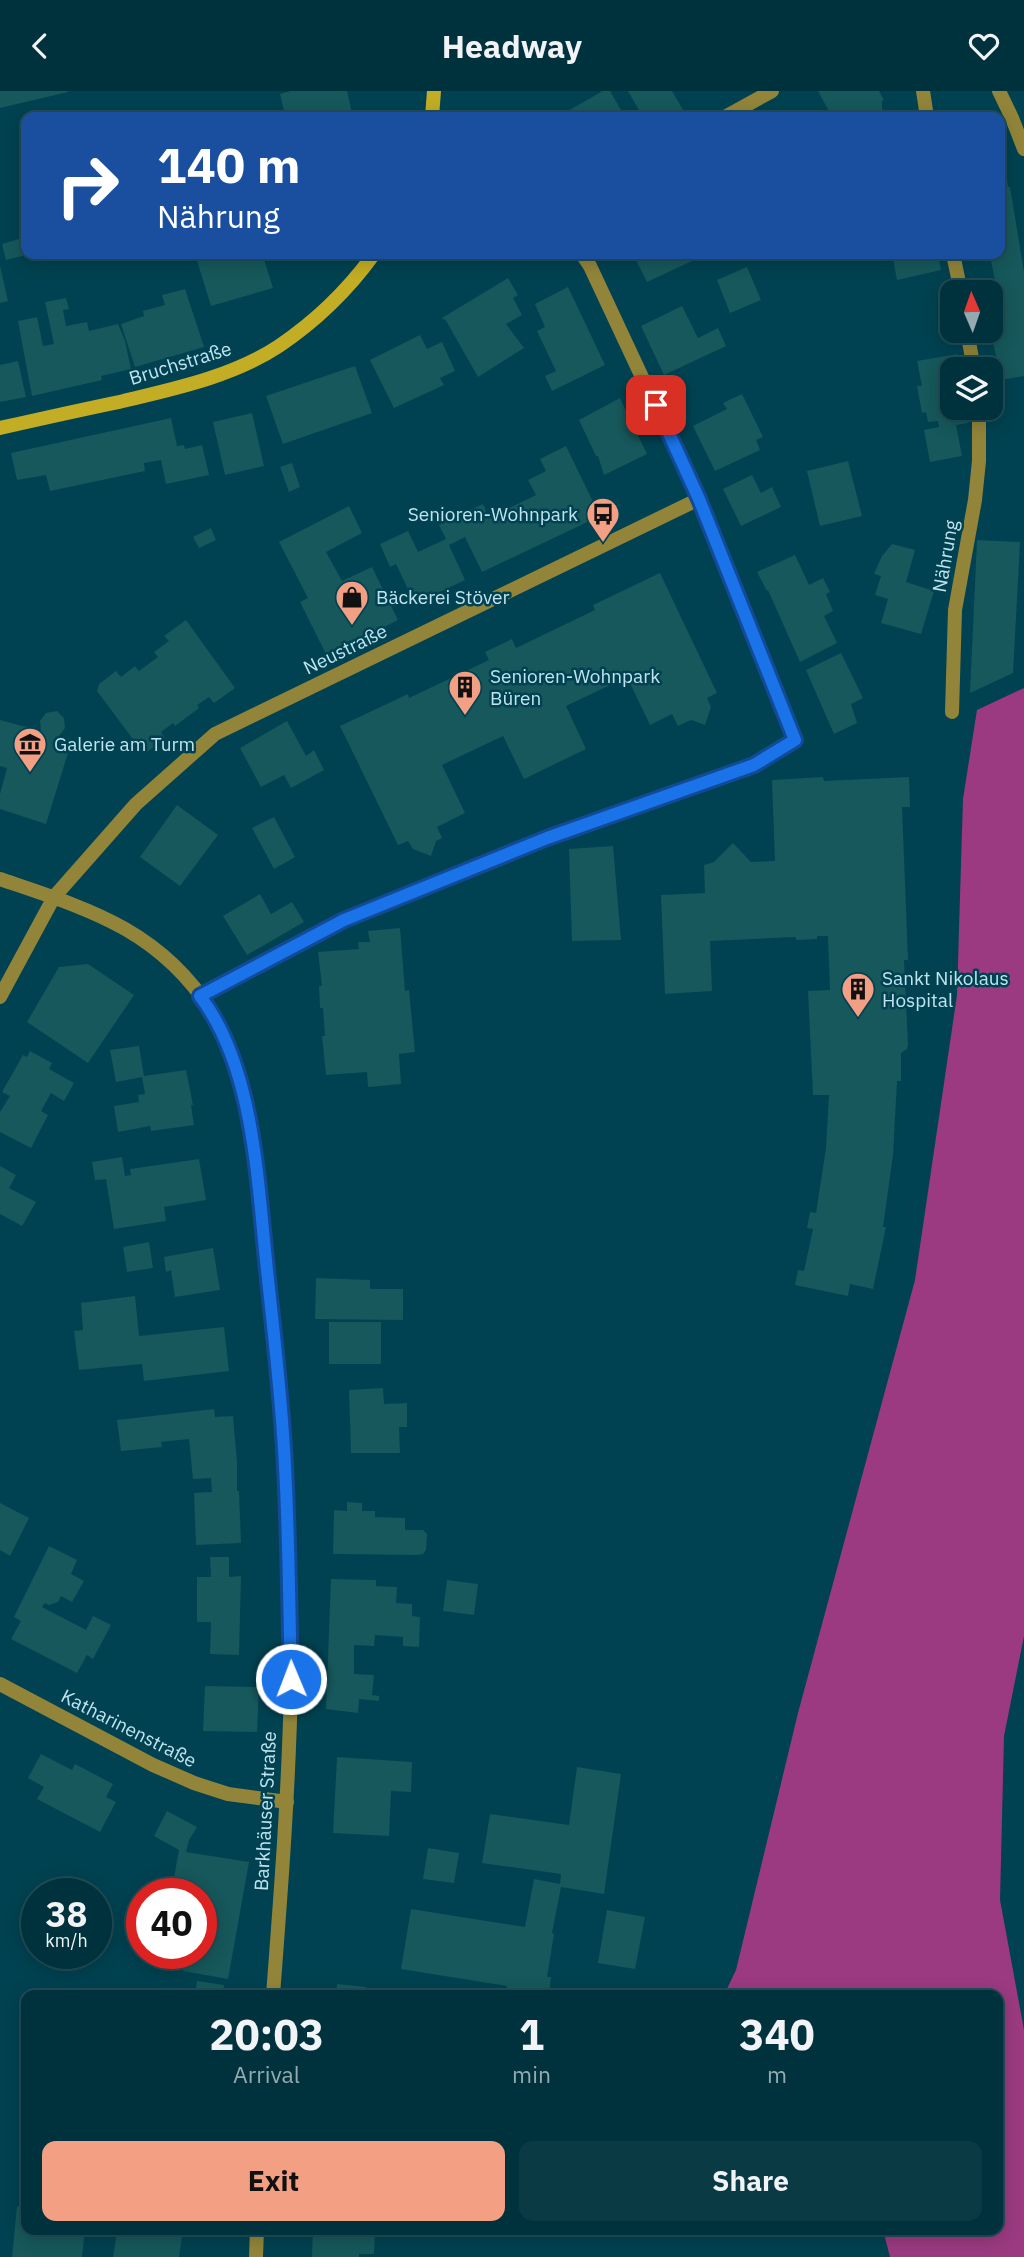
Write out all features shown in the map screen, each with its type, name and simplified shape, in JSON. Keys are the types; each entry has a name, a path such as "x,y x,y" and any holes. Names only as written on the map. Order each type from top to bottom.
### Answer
{"main road":[{"path":"432,112 434,91"},
{"name":"Bruchstraße","path":"0,428 168,390 230,371 277,347 311,322 334,302 370,259"}],"street":[{"path":"734,112 772,91"},
{"path":"923,91 927,112"},
{"path":"999,91 1024,149"},
{"path":"200,996 344,920 547,838 754,765 795,740 699,499 586,259"},
{"path":"954,259 958,280"},
{"name":"Nährung","path":"952,712 955,610 975,501 979,420"},
{"name":"Neustraße","path":"0,997 54,897 136,804 215,734 699,499"},
{"name":"Barkhäuser Straße","path":"0,879 54,897 117,923 148,942 176,967 213,1013 237,1070 254,1145 285,1465 291,1679 287,1803 273,1990"},
{"name":"Katharinenstraße","path":"0,1683 153,1765 194,1783 228,1794 287,1803"},
{"path":"256,2257 257,2235"}],"shaded area":[{"path":"1024,688 1024,1636 1004,1736 1000,1900 1024,2030 1024,2257 890,2257 884,2235 1003,2235 1003,1990 726,1990 736,1970 798,1713 915,1280 957,995 963,799 977,710"}],"building":[{"path":"0,91 68,91 68,92 0,108"},
{"path":"291,91 347,91 352,112 280,112 284,111 280,94"},
{"path":"603,91 610,91 622,112 566,112"},
{"path":"628,91 672,91 684,112 640,112"},
{"path":"818,91 879,91 884,100 882,112 829,112"},
{"path":"1006,173 1024,272 1024,376 1003,380 1003,357 996,357 993,343 1003,343 1003,280 995,280 991,259 1005,259"},
{"path":"21,238 21,256 6,260 2,244"},
{"path":"197,259 264,259 273,288 211,306"},
{"path":"636,259 696,259 647,282"},
{"path":"893,259 939,259 941,270 897,280"},
{"path":"0,266 8,301 0,303"},
{"path":"747,267 761,300 730,313 717,280"},
{"path":"508,278 518,295 513,298 522,315 506,324 524,348 478,377 442,318"},
{"path":"568,287 605,365 552,391 545,376 556,371 537,331 545,327 535,304"},
{"path":"185,289 204,347 135,367 121,324 144,316 143,311 165,305 162,295"},
{"path":"66,298 69,309 63,310 66,326 87,322 89,331 118,324 131,369 101,376 102,380 32,396 18,321 37,317 43,346 54,344 45,302"},
{"path":"682,306 698,338 718,328 726,346 664,375 641,326"},
{"path":"420,335 427,349 442,342 455,371 440,378 444,385 394,408 370,360"},
{"path":"957,354 957,357 940,357 940,420 967,420 968,423 956,425 962,456 930,462 924,430 939,427 938,421 928,422 926,412 922,413 917,386 922,386 917,361"},
{"path":"18,361 26,397 0,402 0,365"},
{"path":"355,366 372,413 283,444 266,396"},
{"path":"742,394 763,437 756,440 760,450 715,471 693,426 727,409 723,403"},
{"path":"620,398 647,454 604,475 598,456 579,420"},
{"path":"252,413 264,466 225,475 213,422"},
{"path":"171,418 177,446 184,445 185,449 202,445 209,475 166,484 161,460 144,463 145,471 50,491 46,475 17,480 11,453"},
{"path":"566,446 600,516 482,572 465,537 449,545 465,580 415,604 396,564 390,567 380,544 408,531 418,552 446,539 439,525 483,504 489,518 536,495 528,480 546,471 540,459"},
{"path":"848,461 862,516 820,526 807,471"},
{"path":"292,463 300,487 289,492 280,467"},
{"path":"752,475 761,493 772,487 781,507 741,526 723,489"},
{"path":"349,506 362,533 326,552 342,581 372,567 398,620 327,656 300,602 308,598 279,542"},
{"path":"211,528 216,540 199,548 193,537"},
{"path":"977,540 1020,542 1013,673 970,693"},
{"path":"892,544 915,550 906,582 934,591 921,634 881,623 888,599 875,595 881,576 874,574 882,556"},
{"path":"795,555 809,585 823,578 830,592 826,594 833,611 824,616 837,643 800,662 768,590 757,572"},
{"name":"Senioren-Wohnpark Büren","path":"660,573 717,693 707,698 711,707 705,725 691,720 678,726 672,714 650,725 627,677 566,706 586,749 524,779 503,736 442,765 465,813 437,827 442,838 436,841 431,856 413,849 408,841 398,845 340,726 408,694 409,698 489,660 485,652 512,639 516,648 595,610 593,605"},
{"path":"186,620 235,688 214,703 209,697 197,705 199,708 175,726 173,723 161,732 165,739 144,754 97,691 99,684 116,671 121,677 135,666 139,671 158,657 154,652 169,641 164,636"},
{"path":"841,653 863,698 851,704 857,723 834,734 806,670"},
{"path":"57,711 64,718 65,728 59,736 72,740 46,824 0,809 0,794 7,768 0,766 0,720 41,731 40,721 46,713"},
{"path":"287,721 306,756 314,750 324,770 291,788 284,775 261,787 240,748"},
{"name":"Sankt Nikolaus Hospital","path":"823,777 824,781 909,777 910,807 902,807 908,960 904,960 908,1045 901,1053 901,1081 897,1081 893,1155 883,1227 886,1227 873,1289 850,1284 848,1296 795,1285 798,1270 804,1271 813,1229 807,1228 810,1212 816,1213 826,1148 829,1095 813,1095 808,991 830,990 828,936 796,940 796,937 710,941 712,991 665,994 661,895 705,893 704,865 714,862 733,843 751,862 775,861 772,780"},
{"path":"177,805 218,835 180,886 140,857"},
{"path":"274,817 295,857 274,869 252,828"},
{"path":"613,846 621,940 572,941 569,849"},
{"path":"260,894 271,914 292,902 304,922 247,955 223,916"},
{"path":"400,928 405,991 409,990 415,1052 399,1054 401,1084 368,1087 367,1072 326,1075 318,952 359,949 358,942 370,942 368,931"},
{"path":"88,964 134,995 88,1063 27,1022 59,967"},
{"path":"139,1046 144,1076 186,1070 194,1125 151,1131 150,1126 118,1132 114,1106 139,1102 138,1095 145,1094 142,1077 116,1082 110,1050"},
{"path":"30,1051 52,1063 49,1069 74,1083 64,1101 51,1093 41,1111 48,1115 31,1148 0,1132 0,1112 10,1096 2,1092 23,1055 27,1057"},
{"path":"122,1157 125,1176 131,1175 130,1169 199,1159 206,1200 164,1207 166,1221 114,1229 106,1179 95,1180 92,1162"},
{"path":"0,1166 16,1175 9,1188 36,1202 22,1226 0,1214"},
{"path":"149,1242 153,1268 127,1272 123,1247"},
{"path":"213,1248 220,1290 175,1297 171,1270 166,1272 164,1257"},
{"path":"316,1278 370,1280 370,1289 403,1289 403,1320 315,1319"},
{"path":"135,1296 139,1336 224,1327 229,1371 144,1381 142,1364 79,1370 74,1331 83,1330 81,1303"},
{"path":"329,1322 381,1322 381,1364 329,1364"},
{"path":"383,1388 384,1404 407,1403 407,1427 399,1427 400,1453 351,1453 349,1390"},
{"path":"214,1409 215,1417 233,1416 241,1543 196,1545 194,1493 212,1492 211,1478 193,1479 189,1439 161,1442 162,1447 121,1451 117,1420"},
{"path":"347,1502 362,1503 362,1511 375,1511 375,1517 405,1518 405,1530 423,1530 427,1534 426,1550 417,1555 333,1554 334,1510 347,1511"},
{"path":"0,1503 29,1518 10,1556 0,1550"},
{"path":"49,1546 77,1560 71,1574 84,1581 72,1602 61,1596 58,1602 49,1605 45,1603 42,1607 86,1630 93,1616 111,1625 93,1659 87,1655 77,1673 11,1639 21,1621 14,1617"},
{"path":"210,1557 229,1557 229,1577 241,1576 239,1655 210,1654 211,1622 197,1622 197,1577 211,1577"},
{"path":"331,1579 376,1580 376,1586 397,1587 396,1603 412,1604 412,1616 420,1617 419,1647 403,1646 403,1637 375,1635 374,1646 354,1645 354,1674 374,1675 372,1695 379,1696 379,1701 359,1699 358,1713 326,1709"},
{"path":"447,1580 478,1584 474,1615 443,1611"},
{"path":"205,1686 259,1687 257,1732 203,1731"},
{"path":"41,1754 72,1770 75,1764 113,1784 106,1797 116,1802 100,1832 37,1799 44,1787 28,1778"},
{"path":"337,1757 412,1762 411,1792 391,1791 389,1836 333,1833"},
{"path":"577,1767 621,1774 604,1894 561,1887 547,1977 551,1977 550,1990 506,1990 507,1986 401,1969 411,1909 525,1927 534,1879 560,1884 561,1874 482,1863 490,1814 569,1825"},
{"path":"167,1811 197,1827 186,1852 249,1862 228,1979 183,1971 217,1969 217,1878 174,1878 179,1850 154,1836"},
{"path":"428,1848 459,1853 454,1883 423,1879"},
{"path":"607,1910 645,1917 635,1969 598,1963"},
{"path":"197,1981 224,1985 224,1990 196,1990"},
{"path":"337,1984 366,1987 366,1990 336,1990"},
{"path":"17,2206 21,2206 21,2235 84,2235 82,2257 12,2257"},
{"path":"117,2235 182,2235 179,2257 113,2257"},
{"path":"313,2235 375,2235 374,2254 359,2254 359,2257 312,2257"}],"place":[{"name":"Senioren-Wohnpark","path":"603,544"},
{"name":"Bäckerei Stöver","path":"352,627"},
{"name":"Senioren-Wohnpark Büren","path":"465,717"},
{"name":"Galerie am Turm","path":"30,774"},
{"name":"Sankt Nikolaus Hospital","path":"858,1019"}],"route":[{"path":"291,1679 285,1465 254,1145 237,1070 213,1013 200,996 344,920 547,838 754,765 795,740 699,499 656,405"}]}
